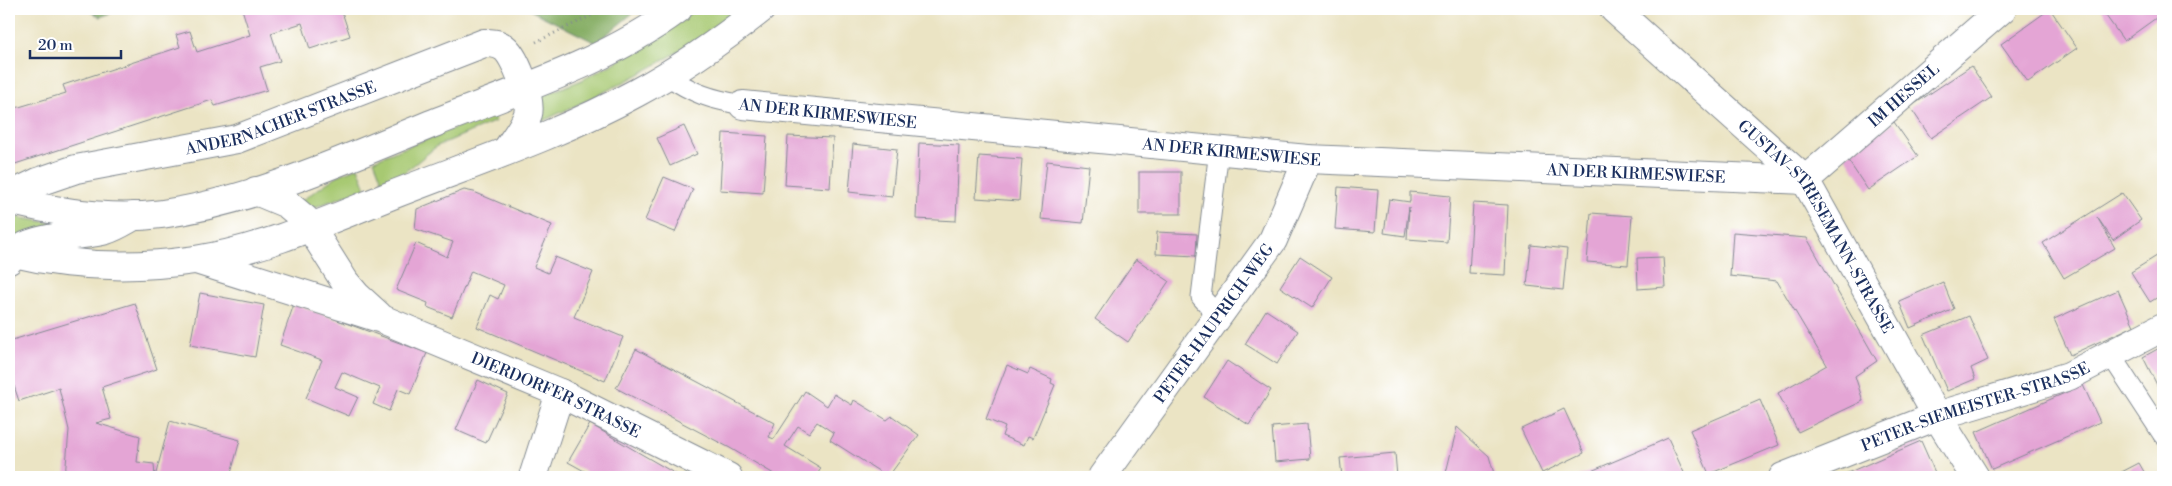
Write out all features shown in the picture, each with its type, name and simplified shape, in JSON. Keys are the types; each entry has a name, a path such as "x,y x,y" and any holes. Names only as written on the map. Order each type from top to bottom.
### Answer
{"street":[{"path":"9,200 64,212 134,216 186,209 256,191 292,179 524,88 618,47 678,9"},
{"path":"10,255 42,260 112,266 143,266 196,260 251,246 311,226 506,151 579,120 636,93 666,75 724,38 762,9"},
{"name":"GUSTAV-STRESEMANN-STRASSE","path":"1614,9 1805,180 1937,416 1975,477"},
{"name":"IM HESSEL","path":"1805,180 2002,9"},
{"name":"ANDERNACHER STRASSE","path":"9,196 38,182 76,168 218,144 237,139 484,43 494,43 504,47 511,54"},
{"path":"506,151 528,114 529,102 511,54"},
{"name":"AN DER KIRMESWIESE","path":"743,105 1308,159 1805,180"},
{"name":"PETER-HAUPRICH-WEG","path":"1102,477 1273,240 1308,159"},
{"name":"DIERDORFER STRASSE","path":"256,191 287,204 311,226 345,282 368,308 382,319"},
{"path":"10,255 34,242 108,229 134,216"},
{"name":"DIERDORFER STRASSE","path":"196,260 382,319 560,393 728,477"},
{"name":"PETER-SIEMEISTER-STRASSE","path":"1783,477 1937,416 2069,376 2163,328"},
{"path":"533,477 560,393"}],"lane":[{"name":"AN DER KIRMESWIESE","path":"666,75 684,88 703,97 743,105"},
{"path":"1218,316 1201,297 1219,150"},
{"path":"2110,354 2163,435"}],"path":[{"path":"511,54 605,9"}],"green space":[{"path":"86,9 123,9 100,17"},
{"path":"528,9 638,9 596,43"},
{"path":"697,9 739,9 690,44 638,75 529,127 536,98 582,80 620,60"},
{"path":"493,113 496,121 437,146 405,172 382,181 374,160"},
{"path":"358,167 366,188 299,213 295,205 337,176"},
{"path":"9,215 59,224 29,240 9,237"}],"building":[{"path":"242,9 341,9 350,36 310,49 302,23 271,33 280,61 260,67 267,90 215,106 212,100 9,166 9,110 66,93 63,85 180,47 176,35 190,31 197,52 250,35"},
{"path":"2050,9 2077,48 2028,82 2001,44"},
{"path":"2101,9 2163,9 2163,13 2124,41"},
{"path":"1971,66 1992,97 1931,138 1910,107"},
{"path":"1894,122 1918,156 1868,190 1845,156"},
{"path":"684,126 697,154 670,166 657,138"},
{"path":"723,133 767,136 763,193 720,190"},
{"path":"788,136 833,138 830,188 785,185"},
{"path":"919,143 959,145 956,221 916,219"},
{"path":"853,144 897,149 892,197 849,192"},
{"path":"979,156 1022,159 1019,201 976,198"},
{"path":"1047,161 1089,166 1083,223 1041,219"},
{"path":"1139,172 1181,172 1181,214 1139,214"},
{"path":"664,177 693,189 675,232 645,220"},
{"path":"1338,187 1378,190 1375,232 1335,229"},
{"path":"464,190 474,192 552,225 534,267 548,273 555,257 593,272 574,317 623,337 605,381 477,327 490,295 498,299 504,285 471,271 452,317 427,307 428,303 396,290 416,243 447,257 453,242 415,229 417,209"},
{"path":"1410,192 1450,196 1447,242 1407,239 1409,207 1405,236 1384,233 1389,199 1410,202"},
{"path":"2122,193 2141,220 2113,240 2097,217 2115,248 2064,278 2043,243"},
{"path":"1473,203 1508,205 1505,275 1469,273"},
{"path":"1591,213 1632,216 1628,265 1587,262"},
{"path":"1157,232 1197,234 1196,256 1156,254"},
{"path":"1733,232 1807,238 1877,361 1855,376 1863,401 1798,432 1778,393 1827,365 1777,281 1730,276"},
{"path":"1531,245 1567,249 1563,290 1527,286"},
{"path":"2160,254 2163,259 2163,294 2150,302 2131,272"},
{"path":"1300,256 1332,277 1312,308 1280,287"},
{"path":"1663,257 1665,287 1638,289 1637,258"},
{"path":"1136,259 1169,281 1128,342 1095,319"},
{"path":"1943,282 1954,309 1910,328 1899,301"},
{"path":"2118,290 2134,326 2070,355 2054,319"},
{"path":"200,293 264,305 255,357 190,345"},
{"path":"135,303 157,369 102,387 111,419 96,423 140,436 137,462 154,464 155,477 65,477 69,430 59,388 19,401 14,386 9,388 9,341"},
{"path":"294,304 427,353 410,394 398,389 389,411 373,404 380,388 342,372 335,387 358,397 349,416 306,398 322,360 280,345"},
{"path":"1266,310 1298,331 1277,364 1245,344"},
{"path":"1969,316 1988,360 1971,368 1975,379 1947,391 1923,335"},
{"path":"2163,346 2163,389 2160,391 2143,357"},
{"path":"636,349 775,423 769,437 774,439 805,391 827,406 834,394 852,405 854,400 887,420 892,416 919,435 888,477 830,440 834,433 817,422 809,433 798,426 785,446 821,468 816,477 779,477 730,448 616,388"},
{"path":"1227,361 1271,390 1249,425 1204,397"},
{"path":"1007,365 1028,374 1030,369 1052,379 1051,383 1055,385 1033,438 1028,436 1024,445 1002,436 1005,427 986,419"},
{"path":"478,380 508,394 486,443 456,430"},
{"path":"2083,385 2100,422 1992,469 1976,432"},
{"path":"1760,400 1779,445 1709,474 1690,430"},
{"path":"1564,409 1584,453 1542,473 1521,429"},
{"path":"170,421 240,440 230,477 155,477"},
{"path":"590,424 681,477 595,477 568,462"},
{"path":"1307,424 1310,459 1275,462 1272,427"},
{"path":"1457,427 1489,456 1495,477 1445,477"},
{"path":"1668,438 1686,477 1577,477 1636,452"},
{"path":"1921,441 1937,477 1838,477"},
{"path":"1395,453 1397,477 1342,477 1340,458"},
{"path":"2139,463 2147,477 2112,477"}]}
